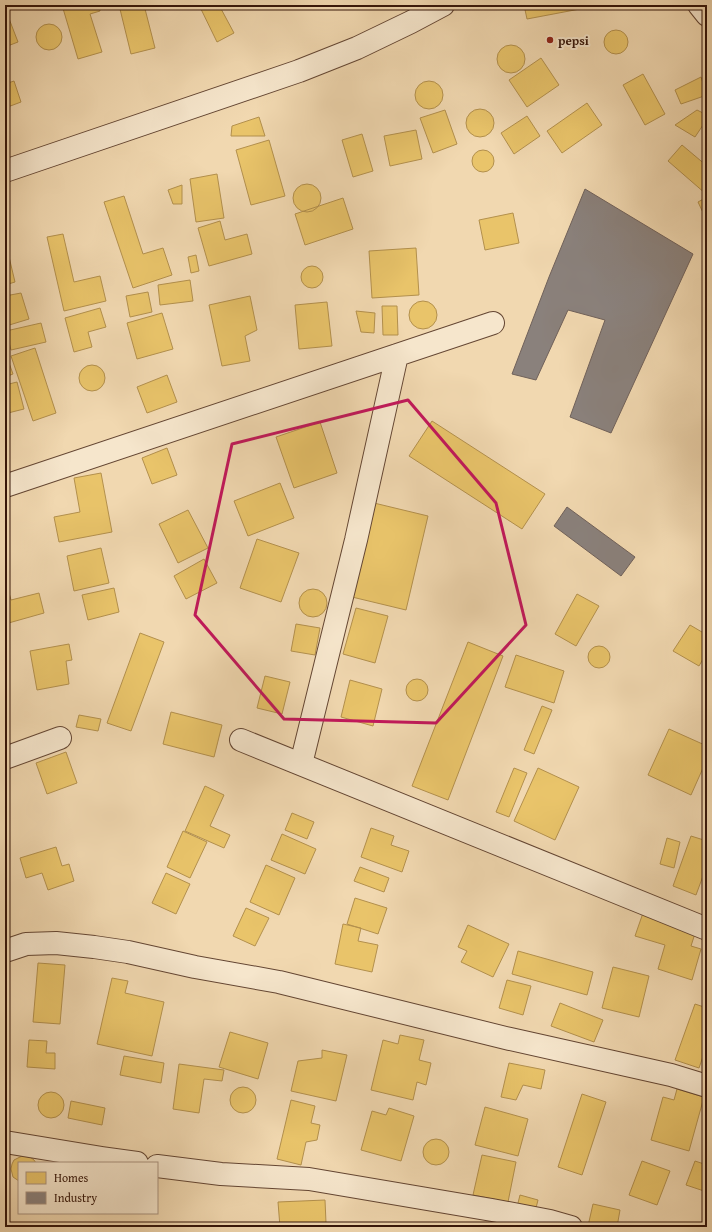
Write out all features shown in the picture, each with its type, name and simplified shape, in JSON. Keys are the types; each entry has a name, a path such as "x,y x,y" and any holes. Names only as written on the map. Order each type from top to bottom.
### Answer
{"street":[{"path":"5,171 299,71 357,48 443,5"},
{"path":"699,5 707,15"},
{"path":"5,486 493,323"},
{"path":"301,764 356,540 397,355"},
{"path":"5,758 60,738"},
{"path":"241,740 707,929"},
{"path":"5,951 26,944 56,943 128,952 194,967 279,982 510,1039 671,1075 707,1086"},
{"path":"5,1142 130,1162"},
{"path":"158,1166 221,1174 309,1179 492,1210 550,1221 571,1227"}],"highlighted area":[{"path":"408,400 496,503 526,625 436,723 284,719 195,615 232,444"}],"building: Homes":[{"path":"62,5 99,5 100,11 90,14 102,52 78,59"},
{"path":"119,5 144,5 155,48 131,54"},
{"path":"199,5 219,5 234,33 217,42"},
{"path":"524,5 601,5 527,19"},
{"path":"8,16 18,42 5,47 5,17"},
{"path":"49,24 58,28 62,37 58,46 49,50 40,46 36,37 40,28"},
{"path":"616,30 624,34 628,42 624,50 616,54 608,50 604,42 608,34"},
{"path":"511,45 521,49 525,59 521,69 511,73 501,69 497,59 501,49"},
{"path":"541,58 559,85 527,107 509,80"},
{"path":"643,74 665,114 645,125 623,85"},
{"path":"701,77 707,95 681,104 675,90"},
{"path":"14,81 21,102 5,108 5,84"},
{"path":"429,81 439,85 443,95 439,105 429,109 419,105 415,95 419,85"},
{"path":"587,103 602,125 562,153 547,131"},
{"path":"480,109 490,113 494,123 490,133 480,137 470,133 466,123 470,113"},
{"path":"445,110 457,144 433,153 420,118"},
{"path":"697,110 707,115 707,119 695,137 675,125"},
{"path":"527,116 540,136 514,154 501,133"},
{"path":"259,117 265,136 231,136 232,126"},
{"path":"416,130 422,159 390,166 384,136"},
{"path":"362,134 373,171 353,177 342,140"},
{"path":"269,140 285,196 251,205 236,150"},
{"path":"682,145 707,166 706,194 668,161"},
{"path":"483,150 487,151 493,157 493,165 487,171 483,172 479,171 473,165 472,161 473,157 479,151"},
{"path":"217,174 224,218 196,222 190,179"},
{"path":"307,184 317,188 321,198 317,208 307,212 297,208 293,198 297,188"},
{"path":"182,185 182,204 173,204 168,190"},
{"path":"124,196 143,254 163,248 172,275 133,288 104,202"},
{"path":"707,197 707,221 698,202"},
{"path":"343,198 353,229 305,245 295,214"},
{"path":"513,213 519,243 485,250 479,220"},
{"path":"220,221 225,240 247,234 252,254 209,266 198,228"},
{"path":"63,234 74,282 100,276 106,301 64,311 47,237"},
{"path":"5,240 15,282 5,285"},
{"path":"416,248 419,295 372,298 369,251"},
{"path":"196,255 199,271 191,273 188,257"},
{"path":"312,266 320,269 323,277 320,285 312,288 304,285 301,277 304,269"},
{"path":"190,280 193,301 160,305 158,285"},
{"path":"148,292 152,312 130,317 126,296"},
{"path":"21,293 29,319 6,326 5,296"},
{"path":"250,296 257,330 245,336 250,361 222,366 209,305"},
{"path":"423,301 433,305 437,315 433,325 423,329 413,325 409,315 413,305"},
{"path":"327,302 332,346 299,349 295,305"},
{"path":"382,306 397,306 398,335 383,335"},
{"path":"100,308 106,327 88,332 92,347 74,352 65,318"},
{"path":"356,311 375,313 374,333 361,332"},
{"path":"162,313 173,349 137,359 127,323"},
{"path":"41,323 46,342 11,350 6,331"},
{"path":"35,348 56,413 33,421 11,356"},
{"path":"5,352 13,374 5,377"},
{"path":"92,365 101,369 105,378 101,387 92,391 83,387 79,378 83,369"},
{"path":"167,375 177,402 147,413 137,387"},
{"path":"17,382 24,409 8,413 5,401 5,385"},
{"path":"432,421 545,494 522,529 409,456"},
{"path":"320,422 337,473 294,488 276,437"},
{"path":"167,448 177,475 152,484 142,458"},
{"path":"101,473 112,532 59,542 54,517 80,512 74,478"},
{"path":"280,483 294,518 248,536 234,501"},
{"path":"374,503 428,516 406,610 352,597"},
{"path":"188,510 208,548 178,563 159,524"},
{"path":"257,539 299,553 281,602 240,588"},
{"path":"101,548 109,583 74,591 67,556"},
{"path":"204,559 217,583 186,599 174,576"},
{"path":"5,578 11,600 39,593 44,613 5,624"},
{"path":"114,588 119,612 88,620 82,595"},
{"path":"313,589 323,593 327,603 323,613 313,617 303,613 299,603 303,593"},
{"path":"577,594 599,606 576,646 555,634"},
{"path":"356,608 388,616 375,663 343,654"},
{"path":"296,624 320,628 315,655 291,651"},
{"path":"690,625 707,635 707,652 699,666 673,651"},
{"path":"140,633 164,642 131,731 107,723"},
{"path":"468,642 503,656 448,800 412,786"},
{"path":"69,644 72,660 66,661 69,684 37,690 30,651"},
{"path":"595,646 603,646 610,653 610,661 603,668 595,668 588,661 588,653"},
{"path":"516,655 564,671 554,703 505,687"},
{"path":"265,676 290,682 282,714 257,708"},
{"path":"417,679 425,682 428,690 425,698 417,701 409,698 406,690 409,682"},
{"path":"350,680 382,689 373,726 341,717"},
{"path":"542,706 552,710 534,754 524,750"},
{"path":"171,712 222,725 214,757 163,744"},
{"path":"79,715 101,719 98,731 76,727"},
{"path":"669,729 707,746 707,759 691,795 648,775"},
{"path":"66,752 77,783 47,794 36,763"},
{"path":"514,768 527,773 509,817 496,812"},
{"path":"538,768 579,787 555,840 514,821"},
{"path":"205,786 224,795 210,826 230,835 224,848 185,831"},
{"path":"292,813 314,822 307,839 285,830"},
{"path":"371,828 394,836 391,845 409,851 402,872 361,857"},
{"path":"183,831 207,842 190,878 167,867"},
{"path":"282,834 316,849 305,874 271,860"},
{"path":"691,836 707,841 707,865 696,895 673,886"},
{"path":"667,838 680,842 674,868 660,864"},
{"path":"56,847 62,866 69,864 74,881 48,890 42,873 26,878 20,858"},
{"path":"266,865 295,878 279,915 250,902"},
{"path":"360,867 389,878 384,892 354,881"},
{"path":"166,873 190,884 176,914 152,903"},
{"path":"355,898 387,908 378,934 347,924"},
{"path":"246,908 269,918 255,946 233,936"},
{"path":"644,910 697,927 691,946 701,949 692,980 658,969 665,945 635,936"},
{"path":"343,924 361,928 358,941 378,945 372,972 335,964"},
{"path":"468,925 509,944 493,977 461,962 467,951 458,947"},
{"path":"518,951 593,972 587,995 512,974"},
{"path":"38,963 65,965 60,1024 33,1022"},
{"path":"613,967 649,976 639,1017 602,1008"},
{"path":"112,978 128,981 125,993 164,1002 152,1056 97,1044"},
{"path":"507,980 531,986 523,1015 499,1008"},
{"path":"560,1003 603,1020 594,1042 551,1026"},
{"path":"695,1004 707,1008 707,1045 699,1068 675,1060"},
{"path":"230,1032 268,1043 258,1079 219,1067"},
{"path":"400,1035 424,1040 419,1060 431,1063 426,1085 417,1082 413,1100 371,1090 383,1040 398,1044"},
{"path":"29,1040 47,1041 46,1053 55,1053 55,1069 27,1067"},
{"path":"322,1050 347,1055 336,1101 291,1091 298,1061 322,1058"},
{"path":"124,1056 164,1063 161,1083 120,1075"},
{"path":"509,1063 545,1070 541,1089 523,1085 516,1100 501,1097"},
{"path":"179,1064 224,1070 222,1081 204,1079 199,1113 173,1109"},
{"path":"243,1087 252,1091 256,1100 252,1109 243,1113 234,1109 230,1100 234,1091"},
{"path":"677,1089 704,1097 689,1151 651,1140 663,1097 674,1100"},
{"path":"51,1092 60,1096 64,1105 60,1114 51,1118 42,1114 38,1105 42,1096"},
{"path":"582,1094 606,1102 582,1175 558,1167"},
{"path":"291,1100 315,1106 311,1123 320,1125 317,1140 306,1142 301,1165 277,1159"},
{"path":"71,1101 105,1108 102,1125 68,1118"},
{"path":"485,1107 528,1119 518,1156 475,1145"},
{"path":"389,1108 414,1116 401,1161 361,1150 372,1111 386,1115"},
{"path":"436,1139 445,1143 449,1152 445,1161 436,1165 427,1161 423,1152 427,1143"},
{"path":"482,1155 516,1162 508,1202 473,1195"},
{"path":"22,1156 30,1157 35,1162 18,1162 18,1180 13,1177 11,1169 14,1160"},
{"path":"642,1161 670,1171 657,1205 629,1195"},
{"path":"695,1161 707,1165 707,1192 686,1185"},
{"path":"520,1195 538,1200 535,1212 517,1207"},
{"path":"325,1200 326,1223 310,1223 311,1227 280,1227 278,1202"},
{"path":"593,1204 620,1210 617,1227 588,1226"}],"building: Industry":[{"path":"585,189 693,254 611,433 570,417 605,320 568,310 536,380 512,374"},
{"path":"567,507 635,557 621,576 554,526"}],"place":[{"name":"pepsi","path":"550,40"}]}
